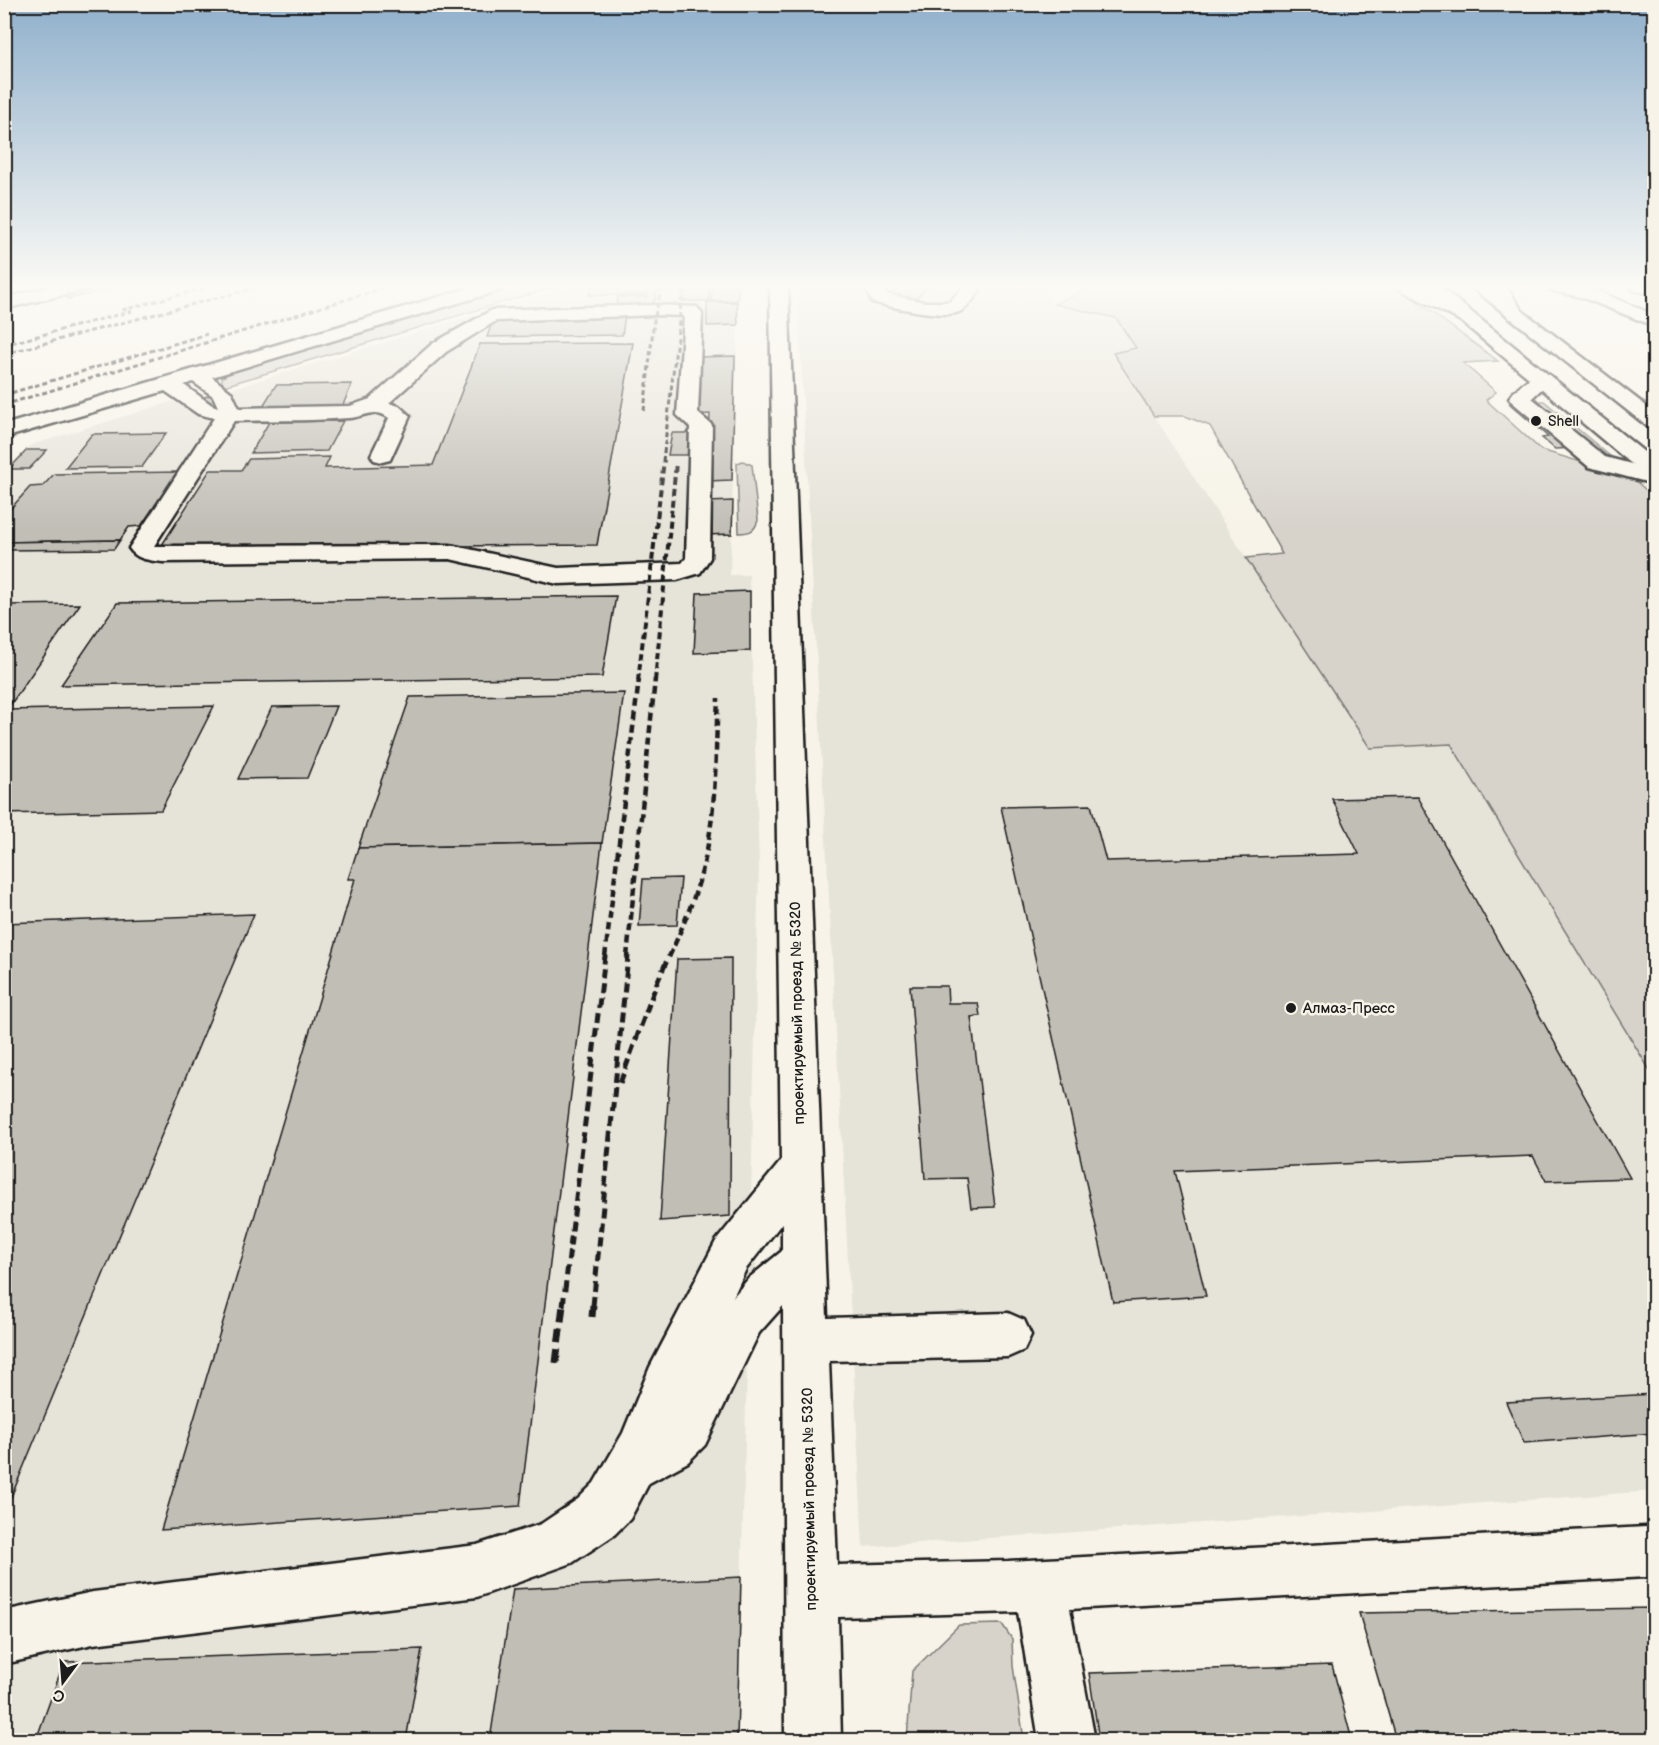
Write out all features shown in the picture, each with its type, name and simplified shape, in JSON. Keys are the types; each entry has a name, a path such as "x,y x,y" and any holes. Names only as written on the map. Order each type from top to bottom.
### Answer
{"main road":[{"path":"184,380 186,374 197,367"},
{"path":"4,432 226,367"},
{"path":"374,406 417,367"},
{"path":"184,380 229,401 230,408 141,548 142,550 163,555 450,552 558,576 677,572 691,567 698,558 701,425 687,415 690,367"},
{"name":"проектируемый проезд № 5320","path":"781,367 812,1592 813,1740"},
{"path":"1528,367 1654,471"},
{"path":"1584,367 1654,422"},
{"path":"1542,379 1519,398 1597,462 1654,477"},
{"path":"184,380 206,410 227,415 341,413 374,406 392,410 400,416 382,455"},
{"path":"4,1638 93,1618 477,1571 554,1545 596,1517 612,1500 633,1466 666,1383 731,1255 801,1166"},
{"path":"633,1466 671,1445 688,1428 743,1318 765,1293 804,1260"},
{"path":"806,1340 1008,1335"},
{"path":"812,1592 1039,1585 1646,1552 1654,1554"},
{"path":"1039,1585 1067,1740"}],"shaded area":[{"path":"246,367 286,367 224,386 222,378 231,372"},
{"path":"301,367 736,367 730,575 749,575 759,864 751,1199 744,1259 757,1264 732,1321 748,1329 737,1740 5,1740 4,474 31,445 177,400 184,402"},
{"path":"801,367 1122,367 1370,748 1451,744 1654,1077 1654,1491 863,1547"},
{"path":"1122,367 1468,367 1496,392 1486,400 1541,450 1631,477 1654,497 1654,1077 1451,744 1370,748 1246,558 1282,554 1210,426 1185,416 1154,416"},
{"path":"1544,401 1616,461 1606,459 1584,439 1570,435 1535,405"},
{"path":"743,461 752,465 758,520 751,531 739,533 737,463"},
{"path":"1002,1624 1012,1639 1013,1666 1024,1740 907,1740 912,1671 959,1625"}],"building":[{"path":"471,367 629,367 597,545 160,548 210,470 241,470 249,459 330,457 325,468 433,465"},
{"path":"696,367 735,367 732,480 707,481 710,414 694,415"},
{"path":"352,384 342,407 261,409 276,385"},
{"path":"213,394 223,402 211,406 201,398"},
{"path":"1510,404 1523,404 1576,448 1555,449 1542,438 1548,437"},
{"path":"343,421 327,451 251,453 269,422"},
{"path":"166,433 142,467 65,468 92,434"},
{"path":"672,433 693,433 690,455 668,455"},
{"path":"27,450 47,450 29,469 9,469"},
{"path":"178,472 141,526 129,527 120,540 4,542 4,516 30,487 43,486 54,474"},
{"path":"733,501 732,534 705,535 707,502"},
{"path":"120,540 114,549 4,550 4,542"},
{"path":"750,591 750,651 694,653 697,593"},
{"path":"616,596 602,677 61,685 117,603"},
{"path":"80,604 11,704 4,704 4,605"},
{"path":"624,693 602,843 358,848 410,697"},
{"path":"214,706 161,810 4,814 4,710"},
{"path":"336,706 307,778 238,779 272,707"},
{"name":"Алмаз-Пресс","path":"1418,797 1630,1178 1546,1181 1533,1156 1175,1171 1206,1296 1113,1302 1001,807 1091,805 1106,861 1359,854 1332,799"},
{"path":"602,843 520,1506 161,1530 355,879 348,879 358,848"},
{"path":"681,878 677,925 639,926 643,879"},
{"path":"254,914 101,1280 4,1514 4,923"},
{"path":"731,958 730,1216 660,1221 677,959"},
{"path":"910,986 947,986 948,1003 978,1003 980,1016 971,1017 995,1207 971,1208 967,1178 925,1179"},
{"path":"1654,1394 1654,1433 1524,1443 1506,1402"},
{"path":"741,1577 737,1740 490,1740 513,1589"},
{"path":"1654,1608 1654,1740 1396,1740 1359,1613"},
{"path":"422,1649 406,1740 36,1740 64,1662"},
{"path":"1332,1665 1352,1740 1099,1740 1089,1673"}],"railway":[{"path":"4,395 96,367"},
{"path":"4,405 126,367"},
{"path":"644,411 649,367"},
{"path":"663,461 674,367"},
{"path":"638,681 664,460"},
{"path":"655,681 676,463"},
{"path":"605,957 639,679"},
{"path":"627,957 655,679"},
{"path":"669,957 696,890 708,847 715,783 718,698"},
{"path":"563,1306 605,956"},
{"path":"593,1306 628,956"},
{"path":"620,1083 669,956"},
{"path":"556,1363 563,1305"},
{"path":"592,1317 593,1305"}],"place":[{"name":"Shell","path":"1536,421"},
{"name":"Алмаз-Пресс","path":"1291,1008"}]}
